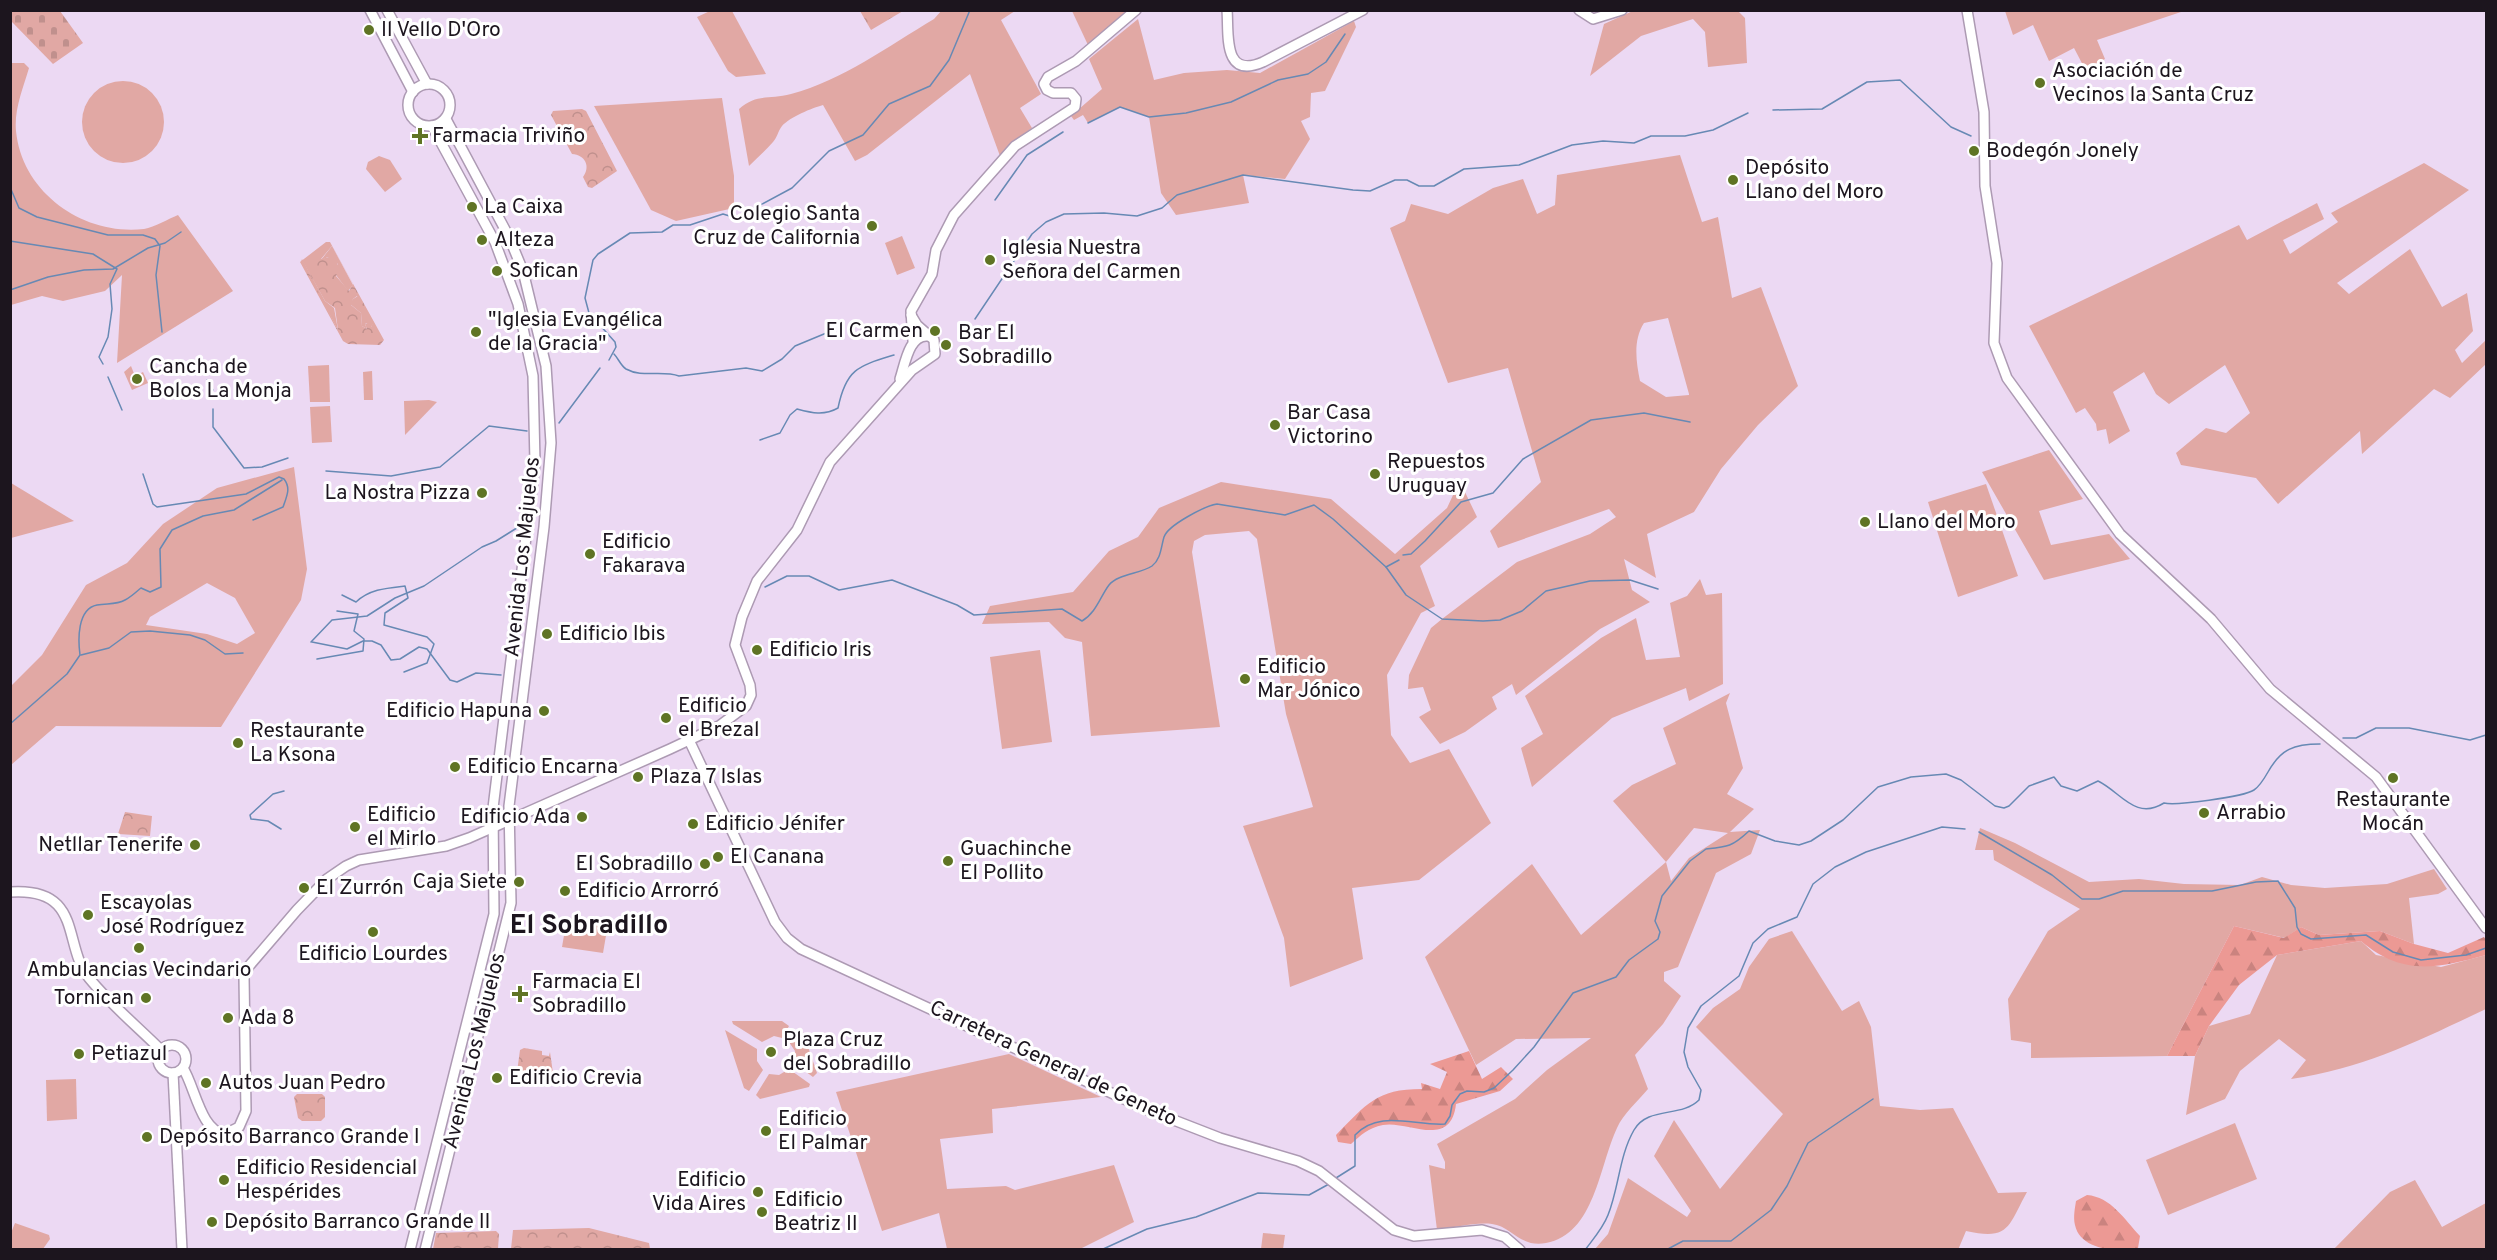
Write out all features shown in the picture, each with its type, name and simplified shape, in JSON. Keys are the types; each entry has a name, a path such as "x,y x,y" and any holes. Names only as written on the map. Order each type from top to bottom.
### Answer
{"main road":[{"path":"370,10 413,93"},
{"path":"387,10 427,84 441,88 448,95 450,104 446,118 432,126 417,122 408,106 413,93 427,84"},
{"path":"924,361 916,359 912,346 913,305 932,274 939,241 954,215 1015,146 1075,106 1076,99 1071,93 1053,93 1047,90 1044,84 1048,77 1076,61 1136,10"},
{"path":"1227,10 1229,50 1239,62 1250,66 1263,62 1363,10"},
{"path":"1579,10 1593,19 1622,10"},
{"path":"1966,10 1984,112 1985,186 1997,263 1994,343 2007,378 2120,534 2211,619 2270,689 2376,777 2487,928"},
{"name":"Avenida Los Majuelos","path":"425,1250 511,903 508,821 551,444 549,393 531,297 509,237 446,118"},
{"name":"Avenida Los Majuelos","path":"410,1250 494,914 492,828 528,537 535,463 536,421 531,362 518,304 495,242 432,126"},
{"path":"162,1051 172,1046 178,1047 186,1056 183,1068 209,1126 221,1134 236,1130 242,1123 246,1111 244,976 268,943 327,879 359,860 446,846 492,828 719,726 746,706 751,695 750,685 735,645 750,595 757,581 797,530 830,462 899,383 924,361 932,358 936,350 933,340 911,315"},
{"path":"899,383 912,346 919,337 928,336"},
{"path":"528,537 542,538"},
{"name":"Carretera General de Geneto","path":"689,740 775,922 787,938 801,949 1149,1110 1220,1138 1298,1161 1319,1171 1394,1230 1414,1236 1482,1230 1505,1237 1520,1250"},
{"path":"10,892 33,894 58,907 68,922 85,973 162,1051"},
{"path":"162,1051 159,1065 167,1072 173,1073 183,1068"},
{"path":"173,1073 182,1250"}],"green space":[{"path":"942,10 1015,11 1001,20 1041,94 1020,108 1032,128 1013,142 1000,156 970,74 867,155 855,161 823,105 790,119 781,128 776,139 749,166 739,109 752,101 791,94 847,72 934,19"},
{"path":"1635,10 1738,11 1745,18 1747,63 1708,67 1705,32 1693,19 1641,36 1590,76 1604,24"},
{"path":"10,11 60,11 83,43 53,64 11,21"},
{"path":"710,11 732,11 766,74 736,77 728,71 697,17"},
{"path":"860,11 903,11 871,30"},
{"path":"1072,11 1129,11 1088,45"},
{"path":"2005,11 2184,11 2097,40 2105,59 2085,69 2074,48 2049,61 2033,25 2013,35"},
{"path":"1138,19 1154,80 1184,73 1227,70 1260,73 1354,21 1356,27 1325,91 1311,93 1310,117 1301,121 1310,139 1285,179 1243,175 1249,203 1176,215 1161,193 1149,117 1120,107 1088,123 1083,115 1074,120 1071,116 1102,89 1089,59"},
{"path":"11,63 24,63 29,68 18,107 16,131 21,153 30,173 43,191 60,206 79,217 100,225 122,229 148,228 178,215 233,291 117,363 122,275 105,291 63,301 42,296 11,305"},
{"path":"115,81 131,81 146,87 158,99 164,114 164,130 158,145 146,157 131,163 115,163 100,157 88,145 82,130 82,114 88,99 100,87"},
{"path":"722,98 734,176 734,208 676,221 651,210 594,106"},
{"path":"582,109 586,111 617,171 592,188 588,187 583,177 586,169 585,162 580,156 572,154 551,115 553,111"},
{"path":"1680,155 1702,222 1718,217 1732,298 1761,287 1798,386 1758,425 1721,469 1694,512 1647,534 1656,578 1624,559 1632,590 1650,602 1600,629 1516,695 1512,684 1492,697 1497,709 1465,732 1440,744 1419,717 1431,710 1423,687 1408,689 1409,675 1431,628 1517,562 1590,534 1616,517 1609,509 1498,548 1490,531 1541,482 1508,368 1448,383 1390,228 1405,221 1411,204 1448,214 1493,188 1523,179 1537,214 1555,205 1557,175","holes":["1668,318 1689,395 1666,397 1640,381 1637,358 1638,336 1644,323"]},
{"path":"379,156 390,160 402,179 385,192 366,169 368,162"},
{"path":"2424,163 2469,190 2337,283 2349,294 2410,249 2442,307 2467,293 2473,331 2455,350 2462,363 2486,340 2486,364 2450,398 2434,389 2362,454 2360,431 2278,504 2256,478 2181,465 2176,453 2206,428 2226,433 2250,413 2225,365 2169,404 2156,394 2144,372 2113,392 2130,431 2109,444 2106,429 2097,431 2096,424 2085,408 2076,413 2029,326 2239,225 2247,240 2317,203 2324,219 2283,240 2290,254 2338,222 2331,213"},
{"path":"902,236 915,268 897,275 885,243"},
{"path":"326,242 330,242 384,340 380,345 348,344 343,341 300,262 302,260","holes":["332,246 353,284 349,291 336,276 339,268 336,260 329,257 321,259","302,260 325,301 335,308 338,330","357,296 373,323 371,327 368,323 365,324 367,329 362,326 361,313 351,305"]},
{"path":"332,246 353,285 348,291 336,275 338,264 328,257 321,260"},
{"path":"302,259 325,301 334,308 338,330 301,262"},
{"path":"358,296 374,323 370,328 367,323 365,324 367,329 362,326 361,313 350,304"},
{"path":"329,365 330,402 310,402 308,366"},
{"name":"Cancha de Bolos La Monja","path":"131,366 135,376 143,372 148,383 132,390 124,372"},
{"path":"372,371 373,400 364,400 363,372"},
{"path":"404,401 437,402 405,435"},
{"path":"330,406 332,442 312,443 310,407"},
{"path":"2049,450 2083,499 2039,511 2051,545 2109,534 2130,559 2044,580 1982,472"},
{"path":"294,467 307,569 301,600 221,727 56,726 11,765 11,686 42,655 86,585 127,563 163,524 217,488","holes":["207,583 235,598 255,633 237,644 207,634 146,625 150,617"]},
{"path":"1221,482 1331,499 1395,554 1447,508 1454,493 1463,488 1477,517 1420,566 1435,606 1421,613 1387,675 1391,735 1410,763 1449,749 1491,823 1419,880 1352,888 1363,959 1290,987 1284,938 1243,826 1313,807 1286,714 1257,539 1249,531 1205,535 1194,541 1192,552 1220,727 1091,736 1082,642 1065,638 1049,622 982,624 990,606 1073,592 1109,551 1138,537 1159,508"},
{"path":"11,483 74,521 11,538"},
{"path":"1986,484 2018,576 1958,597 1928,502"},
{"path":"1700,579 1706,595 1722,593 1723,684 1689,701 1686,688 1612,718 1532,787 1521,748 1543,734 1525,696 1601,638 1636,618 1646,660 1680,657 1670,603 1687,596"},
{"path":"1040,650 1052,742 1002,749 990,657"},
{"path":"1730,693 1726,703 1743,768 1727,794 1754,809 1730,832 1760,830 1751,854 1716,873 1678,967 1664,972 1664,981 1681,996 1663,1024 1635,1055 1648,1089 1620,1123 1585,1213 1575,1227 1562,1237 1537,1244 1522,1240 1492,1224 1472,1224 1437,1230 1429,1165 1445,1169 1445,1162 1437,1144 1515,1099 1547,1070 1591,1038 1516,1039 1476,1065 1425,957 1532,864 1581,935 1666,862 1613,801 1632,785 1676,764 1663,728","holes":["1694,828 1728,833 1689,858 1671,881 1666,862"]},
{"path":"125,812 152,816 150,836 118,834"},
{"path":"1980,828 2015,843 2089,882 2139,879 2184,884 2240,885 2262,877 2291,885 2325,888 2387,884 2434,869 2447,889 2438,894 2409,898 2414,944 2380,931 2319,935 2301,927 2285,938 2234,926 2167,1056 2031,1058 2031,1043 2011,1040 2008,999 2048,931 2080,909 1994,860 1993,850 1975,850"},
{"path":"567,918 608,924 603,953 562,947"},
{"path":"2234,926 2284,938 2301,927 2319,935 2380,931 2414,944 2448,953 2484,937 2486,955 2436,966 2406,965 2376,952 2361,941 2277,955 2239,985 2209,1026 2195,1056 2167,1056"},
{"path":"1792,931 1842,1011 1859,1001 1871,1027 1880,1106 1920,1110 1953,1108 1998,1193 2027,1192 2011,1222 2000,1232 1991,1234 1966,1231 1958,1250 1595,1249 1608,1234 1628,1178 1687,1217 1691,1211 1654,1156 1674,1120 1720,1189 1783,1114 1696,1027 1713,1008 1740,989 1749,967 1769,939"},
{"path":"2361,941 2376,955 2441,967 2486,955 2486,1009 2415,1042 2368,1060 2344,1068 2291,1079 2306,1060 2279,1039 2240,1071 2225,1099 2186,1115 2195,1056 2209,1026 2250,1014 2277,955"},
{"path":"732,1021 782,1021 789,1026 782,1038 774,1036 762,1042 733,1024"},
{"path":"725,1030 757,1049 757,1061 763,1070 749,1091 744,1088"},
{"path":"797,1031 803,1032 817,1073 813,1077 794,1063 795,1051 789,1042"},
{"path":"524,1048 542,1051 542,1055 549,1056 550,1052 553,1073 517,1072 520,1050"},
{"path":"1469,1051 1482,1079 1501,1067 1513,1079 1500,1091 1456,1104 1452,1118 1446,1126 1437,1130 1383,1125 1369,1130 1351,1144 1338,1142 1336,1135 1373,1100 1394,1092 1422,1089 1421,1083 1440,1089 1447,1072 1430,1064"},
{"path":"1009,1054 1101,1097 992,1109 993,1133 940,1139 947,1189 1006,1186 1015,1190 1114,1165 1134,1222 1080,1249 947,1249 939,1213 882,1231 836,1092"},
{"path":"789,1069 810,1084 809,1087 760,1099 756,1095 769,1074 779,1075"},
{"path":"76,1079 77,1119 47,1121 46,1080"},
{"path":"297,1094 322,1094 325,1097 325,1117 321,1121 302,1121 298,1118 294,1097"},
{"path":"2235,1123 2257,1179 2168,1215 2146,1160"},
{"path":"2415,1180 2442,1227 2486,1203 2486,1249 2334,1249 2390,1192"},
{"path":"2087,1195 2110,1204 2123,1216 2140,1236 2138,1248 2111,1250 2092,1245 2084,1240 2078,1233 2074,1216 2076,1201"},
{"path":"15,1223 49,1235 50,1239 43,1249 11,1249 11,1233"},
{"path":"589,1228 649,1243 650,1249 511,1249 513,1230"},
{"path":"496,1231 499,1234 498,1249 433,1249 436,1233"},
{"path":"1263,1233 1285,1235 1283,1249 1261,1249"}],"waterway":[{"path":"609,360 616,347 615,342 589,313 585,298 593,260 598,254 630,233 662,232 673,225 690,225 723,214 736,218 792,188 829,151 863,135 889,104 930,86 949,60 970,10"},
{"path":"1088,123 1120,107 1149,117 1186,113 1231,102 1278,80 1308,74 1326,62 1345,34"},
{"path":"1773,110 1822,109 1867,82 1900,80 1951,127 1971,136"},
{"path":"975,319 1032,234 1046,222 1064,214 1104,213 1137,216 1162,208 1177,195 1243,175 1370,191 1395,180 1407,180 1419,186 1434,186 1464,169 1519,165 1572,145 1603,141 1634,143 1651,136 1685,136 1713,130 1748,113"},
{"path":"995,200 1027,155 1063,132"},
{"path":"10,187 19,208 37,217 108,235 143,235 155,239 160,246 156,275 162,332"},
{"path":"10,290 48,277 84,270 113,269 148,248 165,243 181,232"},
{"path":"10,241 93,254 117,269 110,284 112,309 108,337 99,357 103,364"},
{"path":"614,354 624,368 639,373 679,376 746,368 762,371 782,359 795,346 836,329"},
{"path":"760,440 780,433 790,415 797,409 823,413 838,408 845,385 855,371 871,362 894,355"},
{"path":"559,423 600,368"},
{"path":"108,377 122,410"},
{"path":"207,380 213,390"},
{"path":"213,409 213,427 244,468 262,467 288,458"},
{"path":"1403,555 1411,554 1461,502 1493,493 1523,459 1591,420 1644,413 1690,422"},
{"path":"326,471 391,476 440,467 489,426 527,431"},
{"path":"143,474 153,504 157,507 246,494 279,477 284,479 288,489 283,507 253,520"},
{"path":"10,724 67,674 80,655 80,626 90,608 122,602 141,588 150,592 161,587 160,549 172,530 203,516 234,510 282,480"},
{"path":"765,587 787,576 809,576 839,590 892,580 957,605 974,615 1062,609 1082,621 1094,609 1113,581 1147,569 1155,563 1164,537 1172,527 1196,512 1217,504 1285,515 1314,505 1386,567 1399,560"},
{"path":"311,642 332,620 367,616 395,598 424,586 482,547 520,526"},
{"path":"1386,567 1406,595 1442,619 1500,620 1522,611 1546,591 1590,581 1630,580 1658,589"},
{"path":"342,595 356,602 373,592 405,586 408,598 385,613 384,625 427,637 434,644 427,663 404,672"},
{"path":"317,659 363,651 364,639 354,631 358,614 337,611"},
{"path":"81,655 109,648 131,632 150,631 190,635 205,640 225,654 243,653"},
{"path":"312,642 347,649 363,641 372,641 381,645 391,660 400,659 419,647 427,649 450,680 457,682 476,673 501,675"},
{"path":"2343,738 2356,738 2376,728 2409,728 2470,740 2486,735"},
{"path":"1336,1178 1355,1166 1355,1135 1364,1127 1397,1120 1445,1124 1450,1116 1452,1105 1460,1094 1467,1091 1484,1092 1494,1088 1534,1047 1573,993 1616,977 1629,960 1658,939 1660,932 1655,921 1662,896 1690,861 1706,849 1729,845 1749,831 1775,841 1799,845 1811,841 1843,820 1878,787 1911,777 1946,774 1961,780 1995,806 2004,808 2009,806 2029,786 2054,777 2061,786 2077,791 2098,781 2129,803 2145,809 2164,803 2224,798 2254,790 2278,758 2289,749 2320,744"},
{"path":"281,829 268,821 251,819 250,815 273,794 284,791"},
{"path":"1585,1250 1601,1229 1608,1215 1625,1150 1634,1130 1648,1118 1683,1109 1699,1100 1701,1090 1688,1067 1684,1052 1688,1028 1701,1006 1739,976 1753,943 1768,929 1797,917 1813,884 1835,867 1866,852 1942,827 1965,829"},
{"path":"1979,832 2052,875 2082,899 2099,899 2123,891 2212,891 2256,882 2278,881 2295,908 2297,927 2301,934 2311,939 2366,935 2393,952 2421,960 2466,955 2486,948"},
{"path":"1666,1250 1683,1241 1731,1241 1771,1210 1787,1186 1808,1143 1873,1099"},
{"path":"1101,1250 1147,1229 1196,1217 1258,1193 1309,1195 1329,1184"}],"place":[{"name":"Il Vello D'Oro","path":"369,30"},
{"name":"Asociación de Vecinos la Santa Cruz","path":"2040,83"},
{"name":"Farmacia Triviño","path":"420,136"},
{"name":"Bodegón Jonely","path":"1974,151"},
{"name":"Depósito Llano del Moro","path":"1733,180"},
{"name":"La Caixa","path":"472,207"},
{"name":"Colegio Santa Cruz de California","path":"872,226"},
{"name":"Alteza","path":"482,240"},
{"name":"Iglesia Nuestra Señora del Carmen","path":"990,260"},
{"name":"Sofican","path":"497,271"},
{"name":"El Carmen","path":"935,331"},
{"name":"\"Iglesia Evangélica de la Gracia\"","path":"476,332"},
{"name":"Bar El Sobradillo","path":"946,345"},
{"name":"Cancha de Bolos La Monja","path":"137,379"},
{"name":"Bar Casa Victorino","path":"1275,425"},
{"name":"Repuestos Uruguay","path":"1375,474"},
{"name":"La Nostra Pizza","path":"482,493"},
{"name":"Llano del Moro","path":"1865,522"},
{"name":"Edificio Fakarava","path":"590,554"},
{"name":"Edificio Ibis","path":"547,634"},
{"name":"Edificio Iris","path":"757,650"},
{"name":"Edificio Mar Jónico","path":"1245,679"},
{"name":"Edificio Hapuna","path":"544,711"},
{"name":"Edificio el Brezal","path":"666,718"},
{"name":"Restaurante La Ksona","path":"238,743"},
{"name":"Edificio Encarna","path":"455,767"},
{"name":"Plaza 7 Islas","path":"638,777"},
{"name":"Restaurante Mocán","path":"2393,778"},
{"name":"Arrabio","path":"2204,813"},
{"name":"Edificio Ada","path":"582,817"},
{"name":"Edificio Jénifer","path":"693,824"},
{"name":"Edificio el Mirlo","path":"355,827"},
{"name":"Netllar Tenerife","path":"195,845"},
{"name":"El Canana","path":"718,857"},
{"name":"Guachinche El Pollito","path":"948,861"},
{"name":"El Sobradillo","path":"705,864"},
{"name":"Caja Siete","path":"519,882"},
{"name":"El Zurrón","path":"304,888"},
{"name":"Edificio Arrorró","path":"565,891"},
{"name":"Escayolas José Rodríguez","path":"88,915"},
{"name":"Edificio Lourdes","path":"373,932"},
{"name":"Ambulancias Vecindario","path":"139,948"},
{"name":"Farmacia El Sobradillo","path":"520,994"},
{"name":"Tornican","path":"146,998"},
{"name":"Ada 8","path":"228,1018"},
{"name":"Plaza Cruz del Sobradillo","path":"771,1052"},
{"name":"Petiazul","path":"79,1054"},
{"name":"Edificio Crevia","path":"497,1078"},
{"name":"Autos Juan Pedro","path":"206,1083"},
{"name":"Edificio El Palmar","path":"766,1131"},
{"name":"Depósito Barranco Grande I","path":"147,1137"},
{"name":"Edificio Residencial Hespérides","path":"224,1180"},
{"name":"Edificio Vida Aires","path":"758,1192"},
{"name":"Edificio Beatriz II","path":"762,1212"},
{"name":"Depósito Barranco Grande II","path":"212,1222"}],"district":[{"name":"El Sobradillo","path":"589,926"}]}
